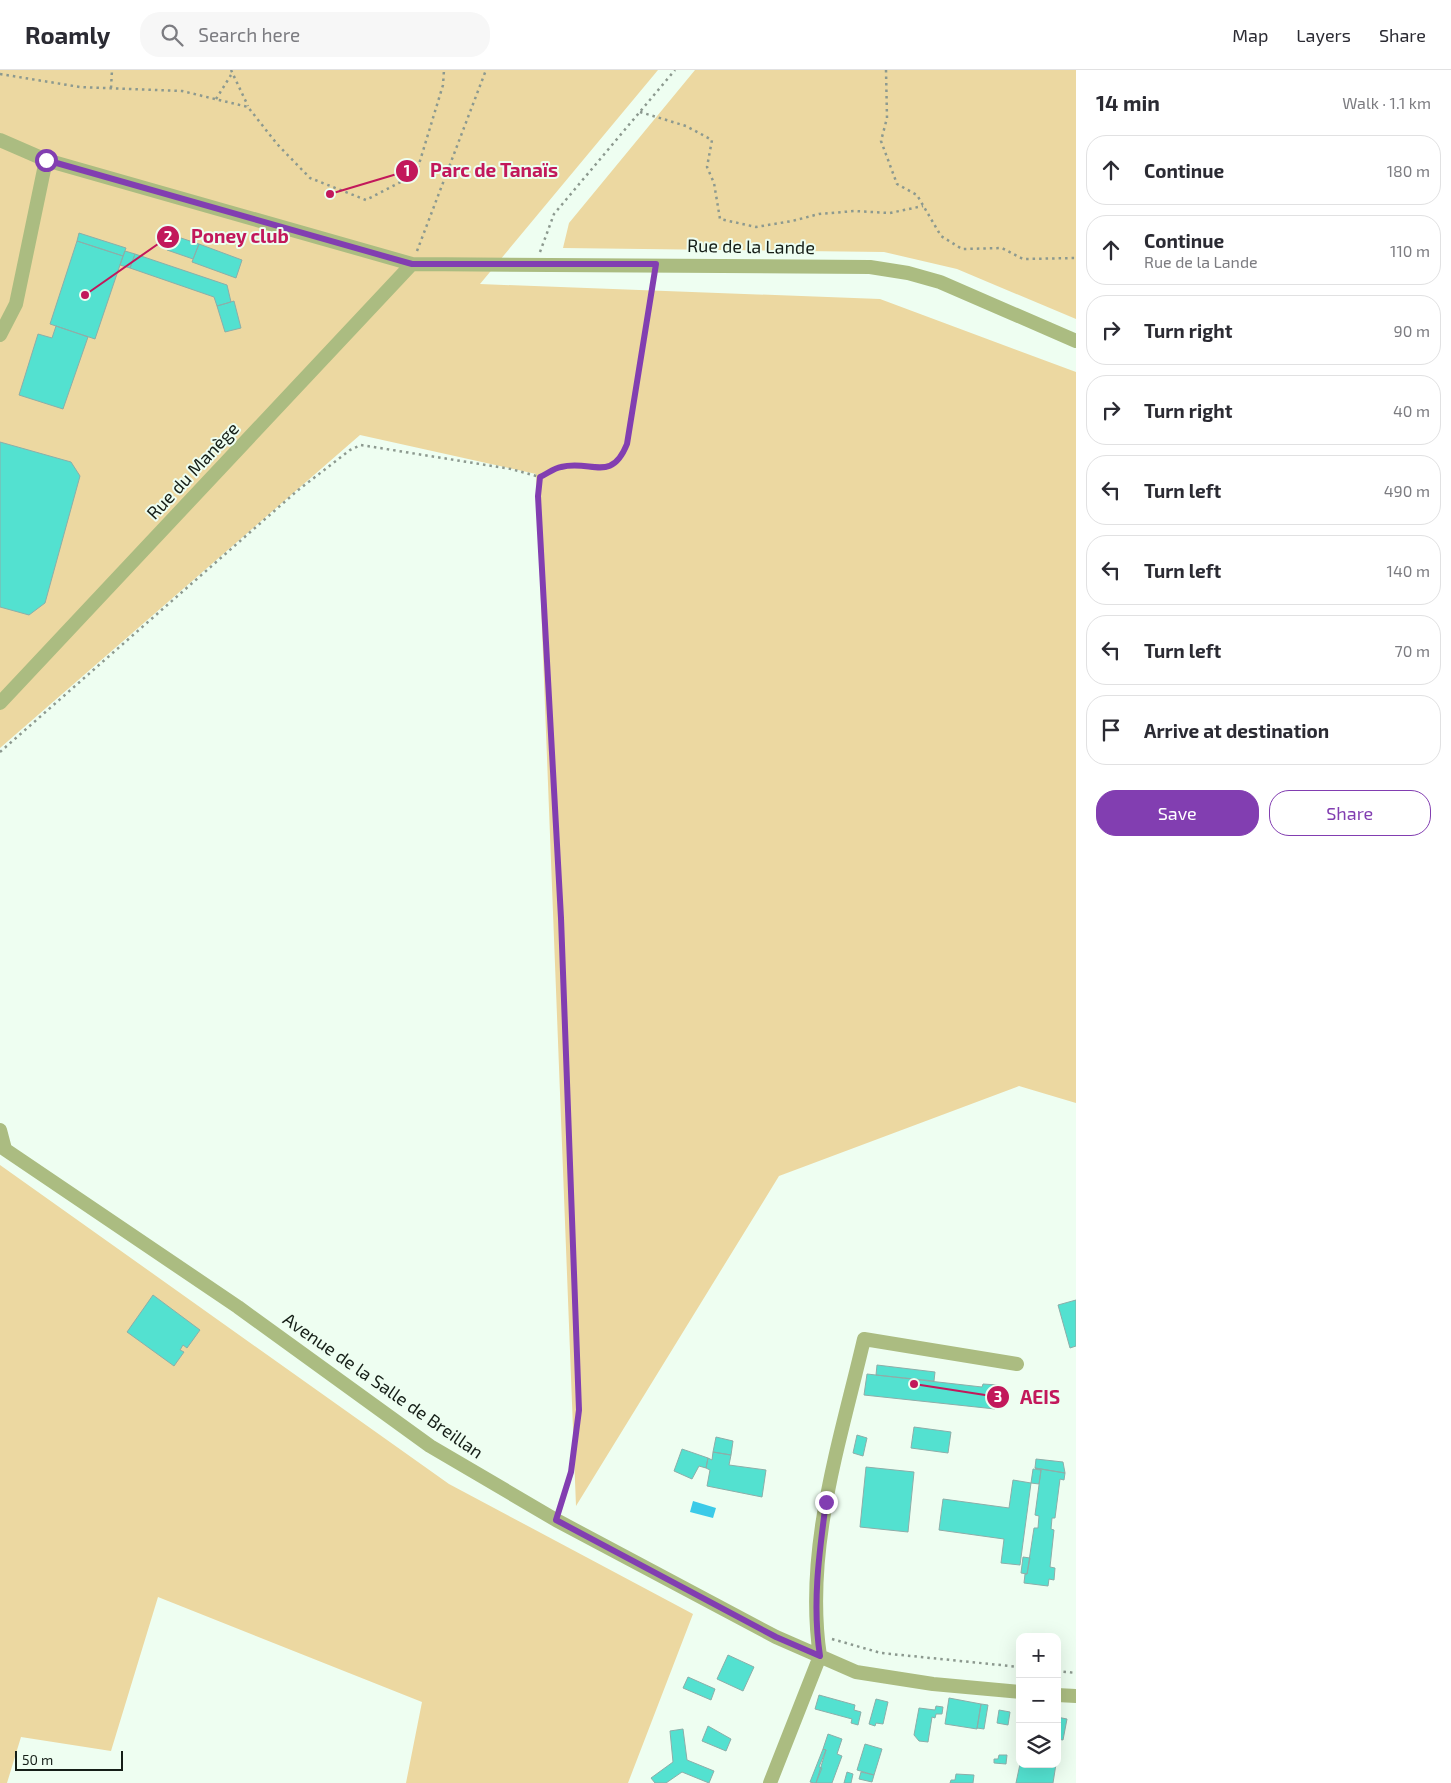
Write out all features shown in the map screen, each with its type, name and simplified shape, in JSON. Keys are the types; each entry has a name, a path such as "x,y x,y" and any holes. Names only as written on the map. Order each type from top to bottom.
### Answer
{"street":[{"name":"Rue de la Lande","path":"0,140 46,160 412,264 537,263 870,267 908,273 940,282 1076,341"},
{"path":"0,335 16,304 46,160"},
{"name":"Rue du Manège","path":"0,703 412,264"},
{"path":"0,1130 2,1148"},
{"name":"Avenue de la Salle de Breillan","path":"2,1148 238,1307 430,1446 556,1520 776,1637 856,1672 933,1684 1016,1692"},
{"path":"770,1783 820,1656 817,1634 818,1556 826,1502 864,1339 1018,1364"},
{"path":"1061,1695 1076,1696"}],"path":[{"path":"111,89 112,70"},
{"path":"231,70 231,74 248,106 277,144 310,178 366,200 416,174 443,85 444,70"},
{"path":"412,264 486,70"},
{"path":"537,263 545,234 554,214 675,70"},
{"path":"886,70 887,118 881,141 897,184 917,194 941,236 962,249 1002,248 1023,259 1076,258"},
{"path":"0,74 80,88 182,91 248,106"},
{"path":"216,99 231,74"},
{"path":"640,112 686,126 712,140 708,167 714,183 720,219 756,227 792,222 819,214 855,211 890,213 923,206"},
{"path":"0,752 297,491 350,450 361,445 493,466 540,477 562,466 610,466 621,459 627,444 656,264"},
{"path":"540,477 538,496 562,938 579,1410 571,1472 556,1520"},
{"path":"817,1634 881,1653 1016,1667"},
{"path":"1061,1671 1076,1673"}],"shaded area":[{"path":"0,70 658,70 480,284 880,299 1076,372 1076,1103 1019,1086 779,1176 576,1506 536,474 360,435 0,748"},
{"path":"695,70 1076,70 1076,319 957,269 884,252 563,248 569,223"},
{"path":"0,1165 449,1484 693,1614 628,1783 406,1783 422,1702 158,1597 111,1751 21,1737 7,1783 0,1783"}],"water":[{"path":"693,1501 716,1508 713,1518 690,1512"}],"building":[{"path":"79,233 126,248 123,256 77,241"},
{"path":"172,235 199,244 193,259 167,250"},
{"path":"77,241 123,256 95,339 50,324"},
{"path":"199,244 242,260 236,278 192,262"},
{"path":"125,251 135,254 130,268 120,265"},
{"path":"135,254 227,285 231,302 217,306 214,297 130,268"},
{"path":"234,301 241,328 225,332 217,306"},
{"path":"56,326 88,337 63,409 19,395 38,334 52,338"},
{"path":"0,442 71,462 80,476 45,603 29,615 0,607"},
{"path":"153,1295 200,1330 187,1348 183,1345 180,1350 184,1352 174,1366 127,1332"},
{"path":"1076,1300 1076,1346 1070,1348 1058,1305"},
{"path":"877,1365 935,1372 934,1381 876,1375"},
{"path":"867,1374 982,1387 983,1384 998,1385 995,1409 864,1395"},
{"path":"914,1427 951,1432 948,1453 911,1448"},
{"path":"857,1435 867,1438 863,1456 853,1453"},
{"path":"716,1437 733,1441 731,1455 713,1452"},
{"path":"682,1449 708,1458 706,1468 699,1466 692,1479 674,1471"},
{"path":"713,1452 731,1455 729,1465 766,1470 762,1497 707,1486 710,1470 706,1468 708,1458 712,1460"},
{"path":"1036,1459 1063,1462 1065,1473 1035,1468"},
{"path":"866,1467 914,1472 908,1532 860,1527"},
{"path":"1035,1468 1065,1473 1064,1480 1060,1479 1055,1518 1052,1518 1051,1529 1054,1530 1050,1567 1055,1568 1054,1580 1049,1579 1048,1586 1024,1583 1034,1528 1038,1528 1039,1516 1035,1515 1041,1470"},
{"path":"1033,1469 1041,1470 1039,1484 1031,1483"},
{"path":"1013,1480 1031,1483 1020,1565 1001,1563 1004,1539 939,1530 943,1499 1009,1508"},
{"path":"1023,1557 1030,1558 1027,1574 1021,1573"},
{"path":"728,1655 754,1667 743,1691 717,1679"},
{"path":"688,1677 715,1689 711,1700 683,1688"},
{"path":"819,1695 855,1705 854,1710 861,1712 858,1725 851,1723 852,1719 815,1709"},
{"path":"949,1698 981,1704 977,1729 945,1724"},
{"path":"876,1699 888,1702 883,1724 876,1723 875,1726 869,1724"},
{"path":"981,1704 988,1705 984,1729 977,1728"},
{"path":"936,1706 943,1707 942,1714 936,1714 935,1718 932,1717 928,1742 919,1741 914,1735 919,1708 935,1710"},
{"path":"999,1710 1010,1712 1008,1725 997,1723"},
{"path":"1061,1718 1067,1719 1063,1740 1061,1740"},
{"path":"708,1726 731,1739 726,1751 702,1741"},
{"path":"683,1729 687,1760 714,1771 709,1783 682,1772 666,1783 655,1783 651,1778 673,1762 670,1731"},
{"path":"828,1734 842,1739 837,1754 842,1756 832,1783 816,1783 826,1750 823,1749"},
{"path":"865,1744 882,1749 874,1775 857,1770"},
{"path":"823,1749 826,1750 819,1767 822,1768 816,1783 810,1782"},
{"path":"999,1755 1007,1755 1006,1764 994,1763 994,1759 998,1759"},
{"path":"1019,1768 1055,1768 1053,1783 1016,1783"},
{"path":"847,1772 853,1774 851,1783 844,1783"},
{"path":"861,1772 874,1775 872,1782 859,1779"},
{"path":"956,1774 974,1775 973,1783 950,1783 951,1780 955,1780"}],"place":[{"name":"Parc de Tanaïs","path":"330,194"},
{"name":"Poney club","path":"85,295"},
{"name":"AEIS","path":"914,1384"}],"route":[{"path":"46,160 412,264 656,264 627,444 621,459 610,466 592,468 562,466 540,477 538,496 561,918 579,1410 571,1472 556,1520 776,1637 820,1656 816,1626 818,1556 826,1502"}]}
